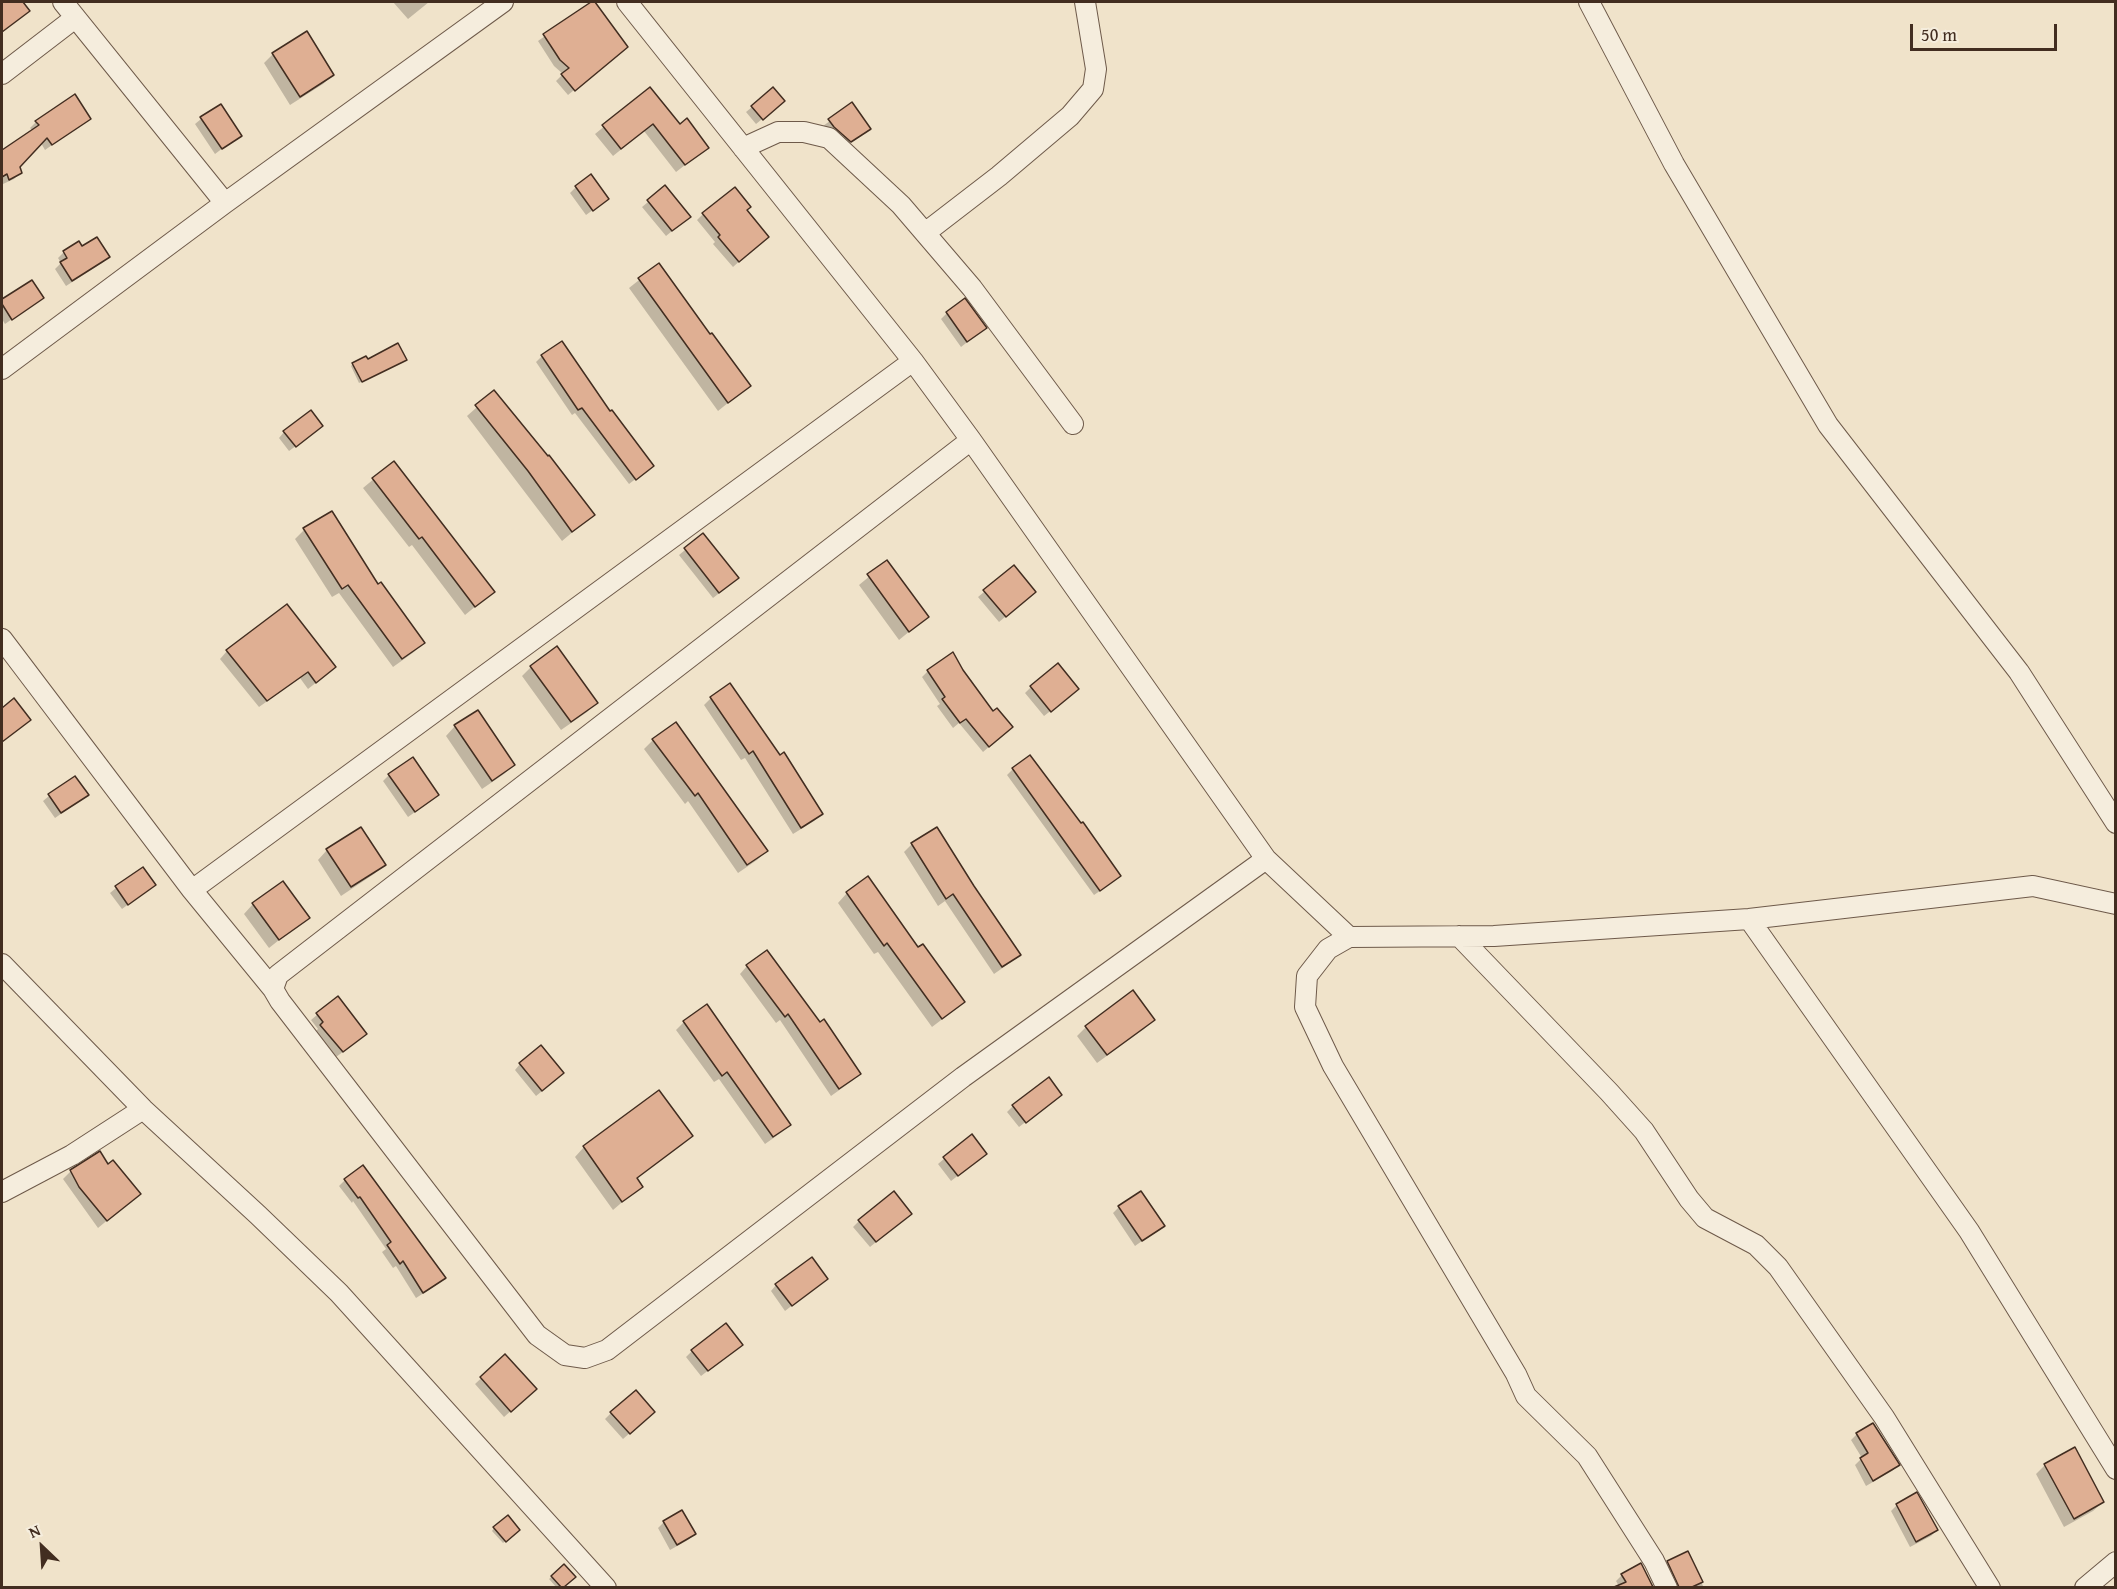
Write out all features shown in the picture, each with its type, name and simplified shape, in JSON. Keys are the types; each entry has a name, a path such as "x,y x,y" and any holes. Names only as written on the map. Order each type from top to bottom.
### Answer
{"street":[{"path":"63,2 225,202"},
{"path":"2,369 225,202 503,2"},
{"path":"627,2 913,361 972,440 1266,859 1349,938"},
{"path":"925,233 999,176 1070,116 1093,89 1096,69 1085,2"},
{"path":"1589,2 1674,164 1828,425 2019,672 2115,823"},
{"path":"2,74 75,18"},
{"path":"743,148 778,132 804,132 829,138 901,205 972,288 1073,424"},
{"path":"192,890 913,361"},
{"path":"273,989 278,975 972,440"},
{"path":"2,639 192,890 273,989 537,1335 565,1355 585,1358 607,1350 963,1077 1266,859"},
{"path":"1667,1587 1654,1562 1587,1456 1526,1396 1516,1374 1332,1066 1305,1007 1307,976 1328,949 1349,938 1494,936 1749,919 2033,886 2115,904"},
{"path":"1749,919 1969,1231 2115,1469"},
{"path":"1459,936 1644,1131 1689,1199 1705,1218 1756,1245 1778,1267 1884,1417 1990,1587"},
{"path":"2,964 143,1109 339,1293 606,1587"},
{"path":"2,1192 72,1155 143,1109"},
{"path":"2085,1587 2115,1562"}],"building":[{"path":"2,2 23,2 30,11 2,32"},
{"path":"591,2 595,2 628,47 575,91 561,74 569,68 560,60 543,34"},
{"path":"307,31 334,75 300,97 272,53"},
{"path":"650,87 680,124 687,118 709,148 685,165 653,124 621,149 602,125"},
{"path":"773,87 785,101 763,120 751,106"},
{"path":"75,94 91,119 52,145 47,138 20,167 22,173 9,180 7,174 2,177 2,150 39,125 35,121"},
{"path":"852,102 871,129 851,142 828,119"},
{"path":"221,104 242,136 222,149 200,117"},
{"path":"591,174 609,199 593,211 575,186"},
{"path":"665,185 691,217 672,231 647,200"},
{"path":"735,187 751,207 747,210 769,237 739,262 702,213"},
{"path":"97,237 110,257 72,281 60,262 67,258 63,251 79,241 82,246"},
{"path":"659,263 751,386 728,403 638,278"},
{"path":"32,280 44,298 12,320 2,304 2,299"},
{"path":"965,298 987,328 967,342 946,312"},
{"path":"562,341 610,411 612,410 654,466 636,480 582,408 578,410 541,355"},
{"path":"398,343 407,360 362,382 352,363 366,356 368,359"},
{"path":"494,390 549,455 595,515 572,532 528,471 475,405"},
{"path":"311,410 323,426 296,447 283,431"},
{"path":"394,461 495,592 475,607 422,537 419,539 372,478"},
{"path":"332,511 378,584 381,582 425,643 402,659 348,585 342,589 303,528"},
{"path":"703,533 739,578 719,593 684,548"},
{"path":"887,560 929,617 909,632 867,574"},
{"path":"1014,565 1036,592 1006,617 983,590"},
{"path":"287,604 336,667 316,683 308,672 267,701 226,650"},
{"path":"557,646 598,703 571,722 530,666"},
{"path":"953,652 963,670 993,711 997,708 1013,727 989,747 966,719 960,723 942,699 945,697 927,670"},
{"path":"1058,663 1079,689 1051,712 1030,686"},
{"path":"730,683 780,755 784,752 823,814 801,828 753,751 749,754 710,697"},
{"path":"14,698 31,720 2,742 2,708"},
{"path":"478,710 515,765 492,781 454,725"},
{"path":"676,722 768,851 747,865 698,793 695,796 652,739"},
{"path":"1030,755 1081,823 1083,822 1121,876 1100,891 1012,768"},
{"path":"413,757 439,795 415,812 388,774"},
{"path":"75,776 89,795 61,813 48,794"},
{"path":"361,827 386,865 351,887 326,849"},
{"path":"937,827 1021,955 1002,967 953,894 946,899 911,843"},
{"path":"143,867 156,885 128,905 115,886"},
{"path":"868,876 918,947 923,944 965,1002 942,1019 887,943 884,946 846,892"},
{"path":"283,881 310,918 279,940 252,903"},
{"path":"767,950 820,1022 824,1019 861,1074 839,1089 788,1014 785,1017 746,965"},
{"path":"1133,990 1155,1020 1107,1055 1085,1026"},
{"path":"338,996 367,1034 343,1052 320,1025 323,1022 316,1013"},
{"path":"707,1004 791,1125 773,1137 727,1072 722,1076 683,1021"},
{"path":"541,1045 564,1073 542,1091 519,1063"},
{"path":"1049,1077 1062,1095 1026,1123 1012,1105"},
{"path":"659,1090 693,1136 637,1178 643,1187 622,1202 583,1146"},
{"path":"972,1134 987,1154 958,1176 943,1157"},
{"path":"100,1151 108,1164 113,1160 141,1194 107,1221 79,1187 70,1170"},
{"path":"363,1165 446,1278 423,1293 403,1261 400,1264 387,1245 391,1242 360,1197 358,1198 344,1179"},
{"path":"894,1191 912,1214 876,1242 858,1220"},
{"path":"1141,1191 1165,1226 1142,1241 1118,1206"},
{"path":"812,1257 828,1279 792,1306 775,1284"},
{"path":"726,1323 743,1345 708,1371 691,1350"},
{"path":"505,1354 537,1389 511,1412 480,1377"},
{"path":"636,1390 655,1412 630,1434 610,1412"},
{"path":"1873,1423 1900,1465 1873,1481 1860,1458 1868,1453 1856,1433"},
{"path":"2075,1447 2104,1502 2074,1519 2044,1464"},
{"path":"1917,1492 1938,1530 1916,1542 1896,1504"},
{"path":"682,1510 696,1534 677,1545 663,1521"},
{"path":"508,1515 520,1530 506,1542 493,1527"},
{"path":"1688,1551 1703,1582 1692,1587 1679,1587 1667,1561"},
{"path":"1641,1563 1653,1587 1614,1587 1626,1582 1621,1574"},
{"path":"564,1564 576,1577 561,1587 551,1576"}]}
